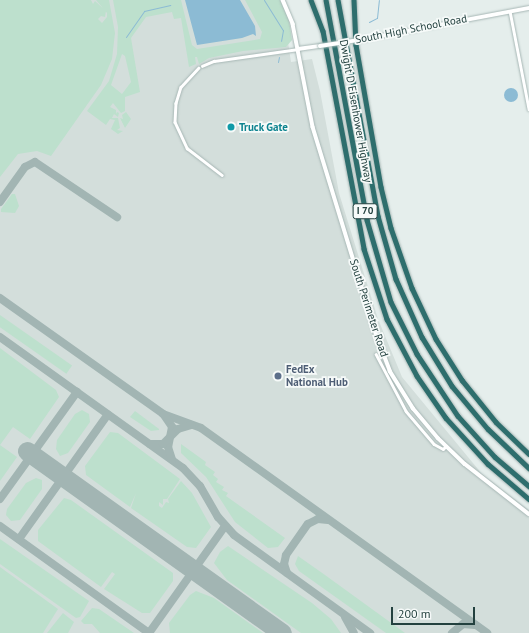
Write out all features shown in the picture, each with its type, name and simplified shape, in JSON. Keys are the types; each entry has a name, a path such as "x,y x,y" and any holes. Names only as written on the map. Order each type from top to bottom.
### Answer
{"highway":[{"path":"311,0 323,31 364,249 389,323 417,376 446,418 488,464 529,499"},
{"name":"Dwight D Eisenhower Highway","path":"326,0 367,220 390,297 417,354 458,416 495,457 529,486"},
{"name":"Dwight D Eisenhower Highway","path":"338,0 378,216 388,257 404,300 426,344 452,386 491,432 529,468"},
{"path":"354,0 356,45 381,187 391,228 412,288 434,335 462,380 493,418 529,454"}],"street":[{"path":"222,175 187,148 175,122 176,103 181,87 201,67 222,60 298,50 293,24 283,0"},
{"name":"South High School Road","path":"298,50 529,8"},
{"path":"510,11 529,109"},
{"name":"South Perimeter Road","path":"298,50 311,120 382,353 409,403 446,446 529,514"},
{"path":"376,354 406,411 434,444 443,449 446,446"}],"shaded area":[{"path":"0,0 275,0 285,22 291,62 312,59 320,91 339,193 378,319 402,377 482,474 529,510 529,633 0,633"}],"green space":[{"path":"0,0 91,0 93,4 95,1 103,8 96,0 109,0 115,33 112,59 101,85 51,156 37,151 18,154 0,177","holes":["106,12 107,17 102,23 98,19 101,16 105,17"]},
{"path":"113,0 181,0 192,45 197,49 260,39 262,32 245,0 280,0 289,20 292,40 286,47 243,51 209,58 199,64 197,57 195,57 196,64 189,67 181,18 174,19 172,12 146,17 131,38 140,92 125,97 125,111 121,113 113,103 110,107 116,110 116,114 117,112 119,113 118,117 114,114 112,118 118,118 120,128 117,130 123,131 118,134 111,129 115,120 110,119 106,125 87,111 109,81 117,54 118,27","holes":["122,54 125,56 131,82 122,94 111,85"]},
{"path":"126,112 131,119 125,128 120,118 123,119 122,115"},
{"path":"12,194 15,194 19,206 15,213 1,212 1,209"},
{"path":"0,315 72,365 66,374 0,327"},
{"path":"0,348 56,390 59,397 30,439 13,427 0,445"},
{"path":"82,410 89,414 90,422 68,453 60,456 56,449 57,440 75,414"},
{"path":"135,411 159,430 151,431 130,417"},
{"path":"110,432 118,433 180,479 167,499 163,499 163,505 159,502 159,506 162,508 166,502 169,503 168,499 181,481 192,493 211,527 196,548 187,547 131,508 136,493 130,507 86,475 85,466"},
{"path":"181,444 206,462 205,465 215,472 213,475 218,479 216,482 224,487 222,490 228,493 226,496 285,538 278,547 268,548 235,522 206,477 181,453"},
{"path":"0,445 17,457 0,481"},
{"path":"36,478 42,480 42,489 20,520 11,521 6,515 7,509 26,483"},
{"path":"64,498 71,500 173,573 173,581 150,613 142,613 104,589 115,574 112,572 101,587 38,541 38,530"},
{"path":"0,539 89,601 80,617 76,618 0,564"},
{"path":"228,546 312,603 331,619 341,633 301,633 227,580 214,563 220,552"},
{"path":"298,556 405,633 386,633 299,571 295,564"},
{"path":"0,567 58,609 43,633 0,633"},
{"path":"196,591 214,598 263,633 170,633 169,623 190,595"},
{"path":"92,608 99,609 134,633 100,633 92,624 84,624 81,621"},
{"path":"63,613 74,622 68,633 47,633"}],"water":[{"path":"185,0 240,0 255,26 256,36 253,34 242,38 197,45"},
{"path":"511,88 516,90 518,95 516,100 511,102 506,100 504,95 506,90"}],"waterway":[{"path":"264,0 283,30 281,41"},
{"path":"369,22 377,18 379,0"},
{"path":"126,37 144,11 170,5"},
{"path":"278,62 279,57"}],"taxiway":[{"path":"0,202 25,167 35,162 117,217"},
{"path":"0,298 163,414 201,428 487,633"},
{"path":"0,337 183,468 200,486 218,517 234,535 370,633"},
{"path":"0,499 77,392"},
{"path":"19,539 108,414"},
{"path":"164,415 172,427 168,447 172,459"},
{"path":"150,444 163,444 178,429 191,425"},
{"path":"287,573 284,564 286,555 308,524 318,519 328,520"},
{"path":"0,526 149,633"},
{"path":"149,633 225,526"},
{"path":"345,617 354,633"},
{"path":"452,633 463,624 475,625"}],"runway":[{"path":"27,451 282,633"}],"place":[{"name":"Truck Gate","path":"231,127"},
{"name":"FedEx National Hub","path":"278,376"}]}
